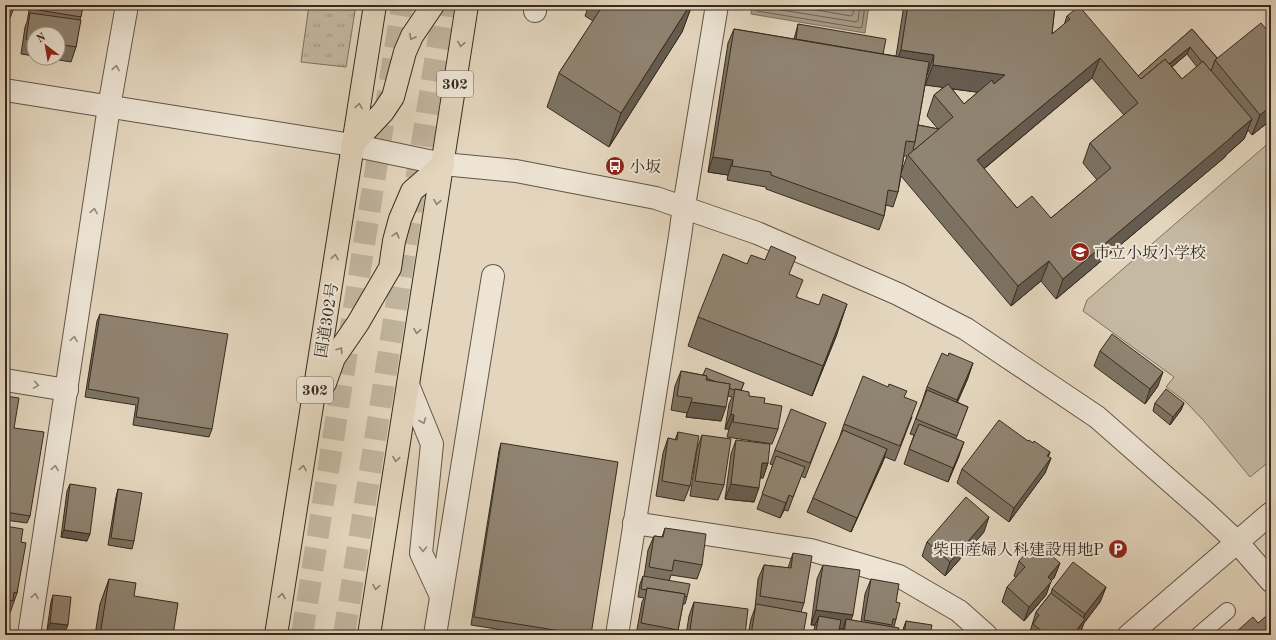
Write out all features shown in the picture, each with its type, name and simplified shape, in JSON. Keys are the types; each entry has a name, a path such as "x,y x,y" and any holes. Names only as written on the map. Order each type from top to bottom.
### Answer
{"highway":[{"name":"国道302号","path":"276,635 375,5"},
{"path":"352,144 383,112 393,97 405,52 412,36 434,5"},
{"name":"302","path":"369,635 467,5"},
{"path":"310,425 334,358 358,323 390,268 394,241 400,219 412,191 443,164"}],"street":[{"path":"29,635 109,107 127,5"},
{"path":"617,635 717,5"},
{"path":"5,90 352,144 443,164 516,171 656,198 684,206 757,233 891,291 966,329 1097,417 1237,542 1271,581"},
{"path":"435,635 493,276"},
{"path":"5,380 67,390"},
{"path":"408,385 432,444 422,553 441,596"},
{"path":"1130,635 1271,512"},
{"path":"634,523 811,550 899,576 959,611 986,635"}],"lane":[{"path":"1199,635 1227,611"}],"green space":[{"path":"309,5 356,5 346,67 301,62"},
{"path":"1271,141 1271,460 1250,477 1204,421 1186,402 1166,387 1174,377 1083,311 1087,300"}],"water":[{"path":"752,5 869,5 865,33 751,14"}],"building":[{"path":"32,5 83,5 81,17 32,9"},
{"path":"603,5 690,5 621,113 559,73"},
{"path":"908,5 1055,5 1052,34 1070,19 1067,16 1079,6 1141,79 1165,59 1182,79 1203,61 1252,119 1063,279 1049,261 1018,286 908,155 953,117 934,95 948,84 964,104 992,80 994,84 1005,75 933,65 934,55 901,50","holes":["1100,58 1138,103 1090,143 1111,168 1051,218 1032,196 1017,208 977,160"]},
{"path":"30,13 81,20 76,47 66,45 66,26 28,26"},
{"path":"1261,23 1268,31 1271,28 1271,106 1260,115 1215,60"},
{"path":"798,24 886,39 883,54 796,39"},
{"path":"734,29 929,62 915,142 906,141 898,192 888,190 884,216 771,175 771,172 732,166 733,160 713,157"},
{"path":"1192,29 1217,58 1211,71 1190,47 1169,64 1165,59 1141,79 1138,76"},
{"path":"918,125 939,129 914,150 913,149"},
{"path":"771,246 796,257 789,274 803,280 796,297 819,305 823,294 847,304 823,366 698,317 723,254 747,264 751,255 765,260"},
{"path":"100,314 228,334 212,429 136,417 139,398 88,389"},
{"path":"1112,334 1163,372 1150,389 1100,351"},
{"path":"942,353 948,356 949,353 973,363 957,400 927,387"},
{"path":"706,368 744,383 741,390 729,388 730,384 716,382 706,378 707,376 703,375"},
{"path":"681,371 707,376 706,380 730,384 726,407 691,402 692,398 677,396"},
{"path":"863,376 888,387 889,384 907,391 904,397 917,402 900,446 844,424"},
{"path":"735,389 749,392 749,396 765,398 764,403 782,406 778,429 733,422 734,415 731,414"},
{"path":"1166,389 1184,403 1173,417 1155,403"},
{"path":"927,390 968,407 957,436 916,419"},
{"path":"5,396 19,398 14,428 44,432 30,516 5,512 5,451 8,431 5,431"},
{"path":"791,409 826,423 810,463 775,450"},
{"path":"999,420 1028,441 1029,440 1033,443 1034,441 1050,452 1047,456 1051,458 1014,508 962,469"},
{"path":"919,424 964,442 953,468 909,449"},
{"path":"843,430 887,449 857,518 813,498"},
{"path":"678,432 699,436 690,486 662,481 668,438 677,440"},
{"path":"702,435 731,439 724,485 695,481"},
{"path":"736,440 770,444 768,463 762,463 759,488 731,484"},
{"path":"501,443 618,462 591,635 474,617"},
{"path":"776,456 805,467 793,497 789,495 786,503 762,494"},
{"path":"70,484 96,488 90,534 64,530"},
{"path":"118,489 142,493 134,541 111,538"},
{"path":"966,497 989,517 950,562 927,542"},
{"path":"5,526 23,529 21,542 26,543 17,593 14,592 13,601 5,599"},
{"path":"665,528 706,534 702,565 674,560 672,571 649,567 654,536 663,537"},
{"path":"1036,542 1060,563 1048,577 1052,581 1029,607 1007,587 1025,567 1019,561"},
{"path":"793,553 812,556 804,603 760,596 764,565 791,568"},
{"path":"1073,562 1106,587 1085,614 1052,589"},
{"path":"823,565 860,570 853,615 816,610"},
{"path":"643,576 690,584 687,597 684,596 685,594 647,588 646,590 641,589"},
{"path":"109,579 136,583 134,596 178,603 173,635 100,635"},
{"path":"871,579 899,584 896,602 900,603 896,619 893,619 892,625 864,620"},
{"path":"647,588 685,594 678,630 641,623"},
{"path":"1051,593 1085,619 1073,635 1041,635 1043,632 1033,624 1039,615 1036,612"},
{"path":"53,595 71,597 68,625 50,623"},
{"path":"694,602 748,609 745,635 726,635 690,630"},
{"path":"756,604 807,613 803,635 751,635"},
{"path":"1271,612 1271,635 1236,635 1238,634 1236,632 1253,617 1258,623"},
{"path":"819,616 841,620 838,635 815,635"},
{"path":"846,619 899,628 898,635 844,635"},
{"path":"906,621 932,625 930,635 904,635"}],"tunnel":[{"path":"302,635 402,5"},
{"path":"344,635 444,5"}],"place":[{"name":"小坂","path":"615,166"},
{"name":"市立小坂小学校","path":"1080,252"},
{"name":"柴田産婦人科建設用地P","path":"1118,549"}]}
